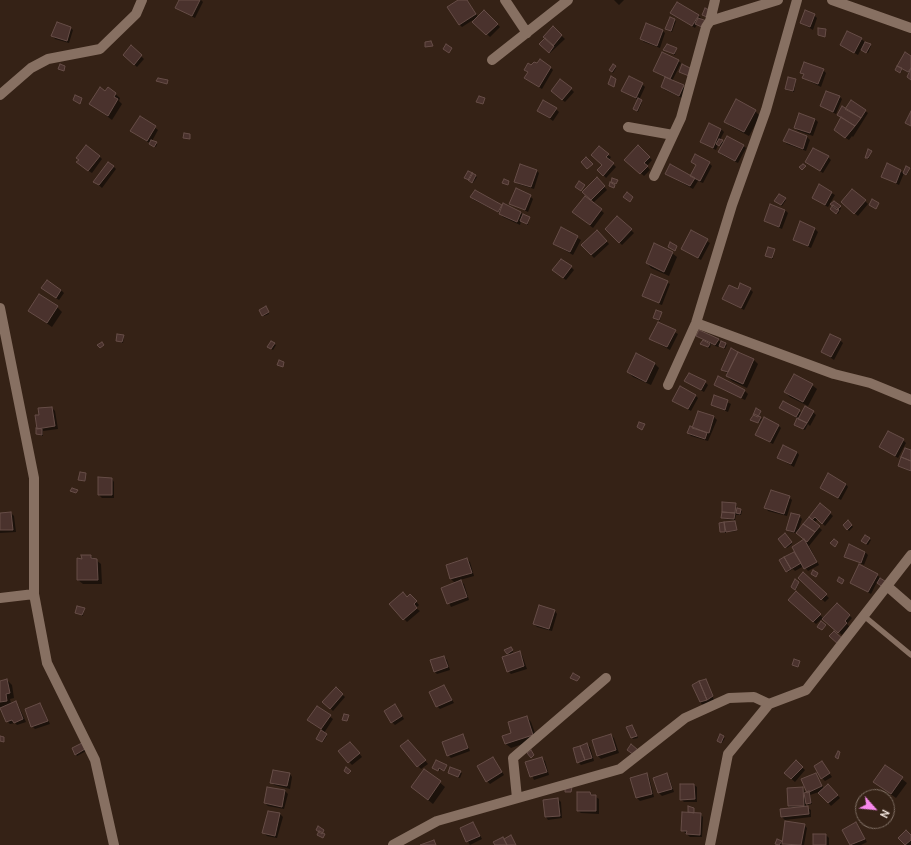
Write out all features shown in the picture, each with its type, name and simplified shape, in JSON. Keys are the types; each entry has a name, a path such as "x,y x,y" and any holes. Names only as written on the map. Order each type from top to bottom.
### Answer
{"street":[{"path":"0,96 31,68 48,59 100,49 136,14 142,0"},
{"path":"505,0 527,33"},
{"path":"492,60 568,0"},
{"path":"654,176 681,118 706,26 710,21 715,0"},
{"path":"710,21 778,0"},
{"path":"668,385 696,323 732,205 766,110 797,0"},
{"path":"832,0 911,28"},
{"path":"628,126 673,135"},
{"path":"0,308 34,478 34,594 47,663 95,760 114,845"},
{"path":"696,323 834,374 870,383 911,400"},
{"path":"710,845 728,754 769,704 806,690 911,555"},
{"path":"887,586 911,607"},
{"path":"0,598 34,594"},
{"path":"517,798 512,758 606,678"},
{"path":"394,845 436,821 620,769 685,718 729,698 754,697 769,704"}],"lane":[{"path":"864,616 911,655"}],"building":[{"path":"179,0 200,0 192,16 175,8"},
{"path":"458,0 467,0 476,14 459,25 447,7"},
{"path":"677,2 699,15 692,26 670,13"},
{"path":"705,8 711,11 707,17 702,15"},
{"path":"484,10 498,24 486,35 472,22"},
{"path":"805,10 815,14 810,27 800,23"},
{"path":"670,17 675,19 671,31 665,29"},
{"path":"698,18 707,21 704,28 695,24"},
{"path":"57,22 71,27 67,41 51,36"},
{"path":"646,23 663,30 657,46 640,39"},
{"path":"553,26 562,35 553,46 543,37"},
{"path":"818,28 826,29 825,37 818,35"},
{"path":"847,31 862,38 854,53 840,45"},
{"path":"545,38 554,46 549,53 539,44"},
{"path":"431,41 433,46 425,47 425,42"},
{"path":"865,42 871,44 866,53 861,50"},
{"path":"446,44 452,48 449,53 443,49"},
{"path":"667,44 677,48 674,54 663,50"},
{"path":"131,45 142,55 134,65 123,55"},
{"path":"662,52 679,60 670,79 653,71"},
{"path":"905,52 911,56 911,68 908,72 897,66"},
{"path":"540,59 551,67 539,87 524,78 528,72 524,70 528,63 531,65 534,62 537,63"},
{"path":"804,62 824,69 818,84 802,78 804,74 800,73"},
{"path":"60,64 65,66 64,71 58,69"},
{"path":"613,64 616,66 612,72 609,70"},
{"path":"682,64 692,69 689,76 679,72"},
{"path":"897,66 902,68 900,73 895,70"},
{"path":"911,68 911,80 907,77"},
{"path":"611,76 616,79 614,87 608,84"},
{"path":"629,76 643,83 636,98 621,91"},
{"path":"665,77 684,85 679,96 661,87"},
{"path":"788,77 796,79 793,91 785,89"},
{"path":"158,78 168,80 167,84 156,81"},
{"path":"560,79 572,88 562,100 551,91"},
{"path":"100,87 105,91 108,87 116,93 114,97 118,99 108,116 89,104"},
{"path":"826,91 840,96 833,112 820,106"},
{"path":"75,95 82,98 80,104 73,100"},
{"path":"479,96 485,98 483,104 476,102"},
{"path":"638,98 642,100 637,111 633,109"},
{"path":"736,99 756,110 744,132 724,122"},
{"path":"543,100 557,108 550,118 537,111"},
{"path":"851,100 866,110 861,118 845,109"},
{"path":"842,106 861,118 855,126 837,115"},
{"path":"911,111 911,126 905,123"},
{"path":"799,113 815,119 810,133 794,128"},
{"path":"140,116 156,126 147,141 130,131"},
{"path":"841,117 855,126 845,138 834,130"},
{"path":"709,123 721,129 713,148 700,142"},
{"path":"789,129 807,136 803,149 783,141"},
{"path":"184,133 190,134 190,139 183,138"},
{"path":"727,136 744,145 735,161 718,152"},
{"path":"719,139 723,140 719,146 716,144"},
{"path":"151,140 157,142 154,147 149,144"},
{"path":"86,145 100,156 88,171 76,162 79,160 76,158"},
{"path":"638,145 650,157 644,163 648,166 640,174 624,160"},
{"path":"599,146 609,154 606,157 614,163 603,176 597,170 602,165 591,155"},
{"path":"813,148 829,156 820,171 805,162"},
{"path":"868,149 872,151 868,158 865,158"},
{"path":"695,154 710,162 700,181 690,176 696,165 691,162"},
{"path":"586,157 593,164 587,169 581,162"},
{"path":"108,162 114,166 99,185 93,182"},
{"path":"887,163 901,170 896,183 881,177"},
{"path":"520,164 537,170 531,187 514,182"},
{"path":"670,164 695,178 690,186 665,174"},
{"path":"803,164 806,166 802,170 799,167"},
{"path":"906,166 910,168 906,175 903,173"},
{"path":"468,171 473,173 469,180 464,178"},
{"path":"472,173 476,175 472,183 468,180"},
{"path":"597,177 605,186 591,200 582,192"},
{"path":"612,178 618,180 616,184 611,182"},
{"path":"504,179 509,181 508,185 502,183"},
{"path":"579,181 585,185 581,191 575,187"},
{"path":"610,182 615,185 614,188 609,186"},
{"path":"819,184 832,192 825,205 812,198"},
{"path":"516,188 531,195 525,210 509,204"},
{"path":"852,189 866,200 854,214 841,202"},
{"path":"475,190 502,205 498,212 470,197"},
{"path":"627,192 633,197 630,202 623,197"},
{"path":"779,194 786,198 781,205 774,201"},
{"path":"585,196 602,209 590,225 572,212"},
{"path":"872,199 879,203 876,209 869,205"},
{"path":"834,201 841,206 837,210 830,204"},
{"path":"503,203 521,212 517,222 499,214"},
{"path":"770,204 785,210 779,227 764,221"},
{"path":"833,205 839,210 836,214 830,209"},
{"path":"523,214 530,217 527,224 520,221"},
{"path":"617,216 632,229 619,243 605,229"},
{"path":"800,221 815,228 808,246 793,240"},
{"path":"561,227 578,236 570,252 553,244"},
{"path":"597,230 607,241 591,255 581,245"},
{"path":"691,230 708,239 698,258 681,249"},
{"path":"670,242 677,246 675,251 668,247"},
{"path":"654,243 673,252 664,272 646,263"},
{"path":"768,247 775,249 772,258 765,256"},
{"path":"561,259 572,266 563,278 552,270"},
{"path":"651,274 668,281 659,303 642,296"},
{"path":"47,280 61,290 56,298 41,288"},
{"path":"740,283 751,288 741,308 722,299 729,285 738,289"},
{"path":"39,294 58,306 47,323 28,311"},
{"path":"266,306 269,312 262,316 259,310"},
{"path":"656,310 662,312 659,320 653,318"},
{"path":"658,322 676,330 667,347 649,339"},
{"path":"699,330 719,339 715,345 696,336"},
{"path":"117,334 124,335 122,342 116,341"},
{"path":"830,334 841,339 831,357 821,352"},
{"path":"703,340 710,344 708,347 700,344"},
{"path":"271,341 275,343 271,349 267,347"},
{"path":"721,341 726,343 724,348 719,346"},
{"path":"102,342 104,345 100,348 97,345"},
{"path":"731,348 738,352 728,372 721,370"},
{"path":"738,352 754,359 743,384 726,376"},
{"path":"636,353 655,363 646,382 627,372"},
{"path":"279,360 284,362 283,367 277,365"},
{"path":"689,373 706,381 701,390 684,381"},
{"path":"794,374 813,384 803,402 784,392"},
{"path":"718,376 745,390 741,398 714,385"},
{"path":"680,386 696,395 688,409 672,401"},
{"path":"714,395 728,400 725,410 711,405"},
{"path":"783,401 800,410 796,417 779,408"},
{"path":"805,406 814,411 807,423 798,419"},
{"path":"52,407 55,426 37,429 35,415 39,415 38,408"},
{"path":"756,408 761,411 758,417 753,415"},
{"path":"698,411 714,416 709,433 692,428"},
{"path":"754,414 761,417 758,423 750,420"},
{"path":"764,417 779,425 770,442 755,435"},
{"path":"797,418 807,423 803,429 794,425"},
{"path":"639,422 645,424 642,430 637,427"},
{"path":"690,426 707,433 705,439 687,433"},
{"path":"36,428 42,429 42,435 36,434"},
{"path":"888,431 904,439 895,456 879,447"},
{"path":"783,445 797,452 791,464 777,458"},
{"path":"905,448 911,450 911,461 901,457"},
{"path":"901,457 911,461 911,471 898,466"},
{"path":"80,472 86,473 85,481 78,480"},
{"path":"828,473 846,484 838,498 820,488"},
{"path":"98,477 112,478 112,495 98,495"},
{"path":"72,488 78,490 76,493 70,491"},
{"path":"771,490 790,496 784,514 764,508"},
{"path":"722,502 736,503 735,513 722,512"},
{"path":"820,503 831,512 822,524 815,517 812,520 809,517"},
{"path":"737,508 741,509 740,514 736,513"},
{"path":"11,512 13,530 0,530 0,513"},
{"path":"722,512 735,513 734,519 721,518"},
{"path":"791,513 800,515 794,532 786,530"},
{"path":"809,517 820,526 815,532 803,524"},
{"path":"848,520 852,525 847,530 843,525"},
{"path":"735,521 737,530 726,532 724,522"},
{"path":"724,522 725,532 720,532 719,523"},
{"path":"803,524 815,532 807,542 796,533"},
{"path":"785,533 792,542 785,548 778,539"},
{"path":"865,535 870,538 866,544 861,541"},
{"path":"804,539 817,562 804,569 792,547"},
{"path":"834,539 838,542 835,547 830,543"},
{"path":"849,544 865,552 861,563 844,557"},
{"path":"794,552 801,563 791,569 784,557"},
{"path":"81,555 91,555 91,558 97,559 98,580 77,580 77,558 82,559"},
{"path":"784,557 791,569 786,572 779,560"},
{"path":"467,558 472,573 450,579 446,565"},
{"path":"859,564 878,574 868,592 850,583"},
{"path":"813,570 818,573 816,577 811,574"},
{"path":"803,572 827,594 821,600 798,578"},
{"path":"839,577 844,580 842,584 837,581"},
{"path":"880,578 888,583 884,588 877,583"},
{"path":"795,579 799,582 795,590 791,587"},
{"path":"461,580 467,597 447,604 441,588"},
{"path":"796,591 821,614 813,622 788,600"},
{"path":"403,592 407,597 410,594 417,601 414,604 417,608 403,620 389,604"},
{"path":"837,603 850,615 845,621 847,623 838,633 822,619"},
{"path":"539,605 555,610 549,629 533,624"},
{"path":"77,606 85,608 82,615 75,613"},
{"path":"821,621 826,625 822,630 817,627"},
{"path":"834,631 844,640 839,645 829,636"},
{"path":"511,647 513,650 507,654 504,650"},
{"path":"520,651 524,666 507,672 502,657"},
{"path":"444,656 448,667 434,672 430,660"},
{"path":"794,659 800,661 798,667 792,665"},
{"path":"573,673 580,677 577,681 570,678"},
{"path":"7,679 10,693 6,694 7,701 0,702 0,681"},
{"path":"706,679 713,696 707,700 699,681"},
{"path":"699,681 707,700 700,702 692,685"},
{"path":"444,685 452,700 436,707 429,692"},
{"path":"336,687 343,694 330,709 322,702"},
{"path":"16,701 23,719 14,723 12,720 6,722 0,708"},
{"path":"40,703 48,721 31,727 25,709"},
{"path":"395,704 402,716 391,723 384,711"},
{"path":"317,706 331,715 321,729 307,720"},
{"path":"344,714 349,715 347,721 342,720"},
{"path":"527,716 533,735 505,744 502,736 511,733 508,722"},
{"path":"632,725 637,736 631,738 626,727"},
{"path":"321,730 327,734 322,742 316,739"},
{"path":"463,734 468,748 447,756 442,742"},
{"path":"611,734 616,750 597,756 592,740"},
{"path":"720,734 724,736 721,743 717,741"},
{"path":"0,736 4,737 4,742 0,741"},
{"path":"408,740 426,760 417,767 400,746"},
{"path":"350,742 360,753 348,763 338,751"},
{"path":"82,743 85,749 75,755 72,748"},
{"path":"587,743 592,758 585,760 580,746"},
{"path":"631,744 638,750 634,755 627,750"},
{"path":"580,746 585,760 577,763 573,748"},
{"path":"531,750 534,755 531,758 527,753"},
{"path":"838,751 840,752 838,759 835,757"},
{"path":"493,757 502,772 486,782 477,766"},
{"path":"542,757 547,772 530,777 525,762"},
{"path":"436,760 447,765 444,771 439,768 438,771 432,768"},
{"path":"796,760 803,767 791,779 784,773"},
{"path":"822,761 830,773 821,779 814,766"},
{"path":"885,765 903,777 895,789 884,789 873,782"},
{"path":"346,767 351,771 348,774 344,771"},
{"path":"450,767 461,771 458,777 448,773"},
{"path":"424,769 441,781 428,800 411,787"},
{"path":"273,770 290,773 287,786 270,783"},
{"path":"647,773 652,794 636,798 630,778"},
{"path":"667,773 672,789 658,793 653,778"},
{"path":"816,773 822,786 807,793 801,779"},
{"path":"680,784 694,784 695,799 680,800"},
{"path":"828,784 838,795 828,803 818,793"},
{"path":"267,787 285,790 282,807 264,803"},
{"path":"565,787 572,787 571,792 565,792"},
{"path":"803,787 804,806 788,806 787,788"},
{"path":"809,791 811,803 806,804 804,793"},
{"path":"577,792 590,792 591,795 596,795 596,811 577,811"},
{"path":"558,798 560,816 545,817 543,800"},
{"path":"688,806 694,808 694,813 688,812"},
{"path":"808,806 809,814 781,817 780,809"},
{"path":"268,811 280,813 275,836 262,833"},
{"path":"682,812 701,813 700,835 686,834 687,831 681,831"},
{"path":"785,821 805,824 801,845 782,844"},
{"path":"473,822 480,836 466,842 460,828"},
{"path":"855,823 855,829 860,829 865,839 850,845 842,830"},
{"path":"318,826 324,830 322,834 316,830"},
{"path":"906,830 911,835 911,840 905,845 898,838"},
{"path":"319,831 325,834 323,838 317,835"},
{"path":"813,834 826,834 826,845 813,845"},
{"path":"511,835 516,845 507,845 504,839"},
{"path":"503,837 507,845 495,845 493,842"},
{"path":"777,839 782,841 779,845 775,844"},
{"path":"434,840 436,845 420,845"}]}
